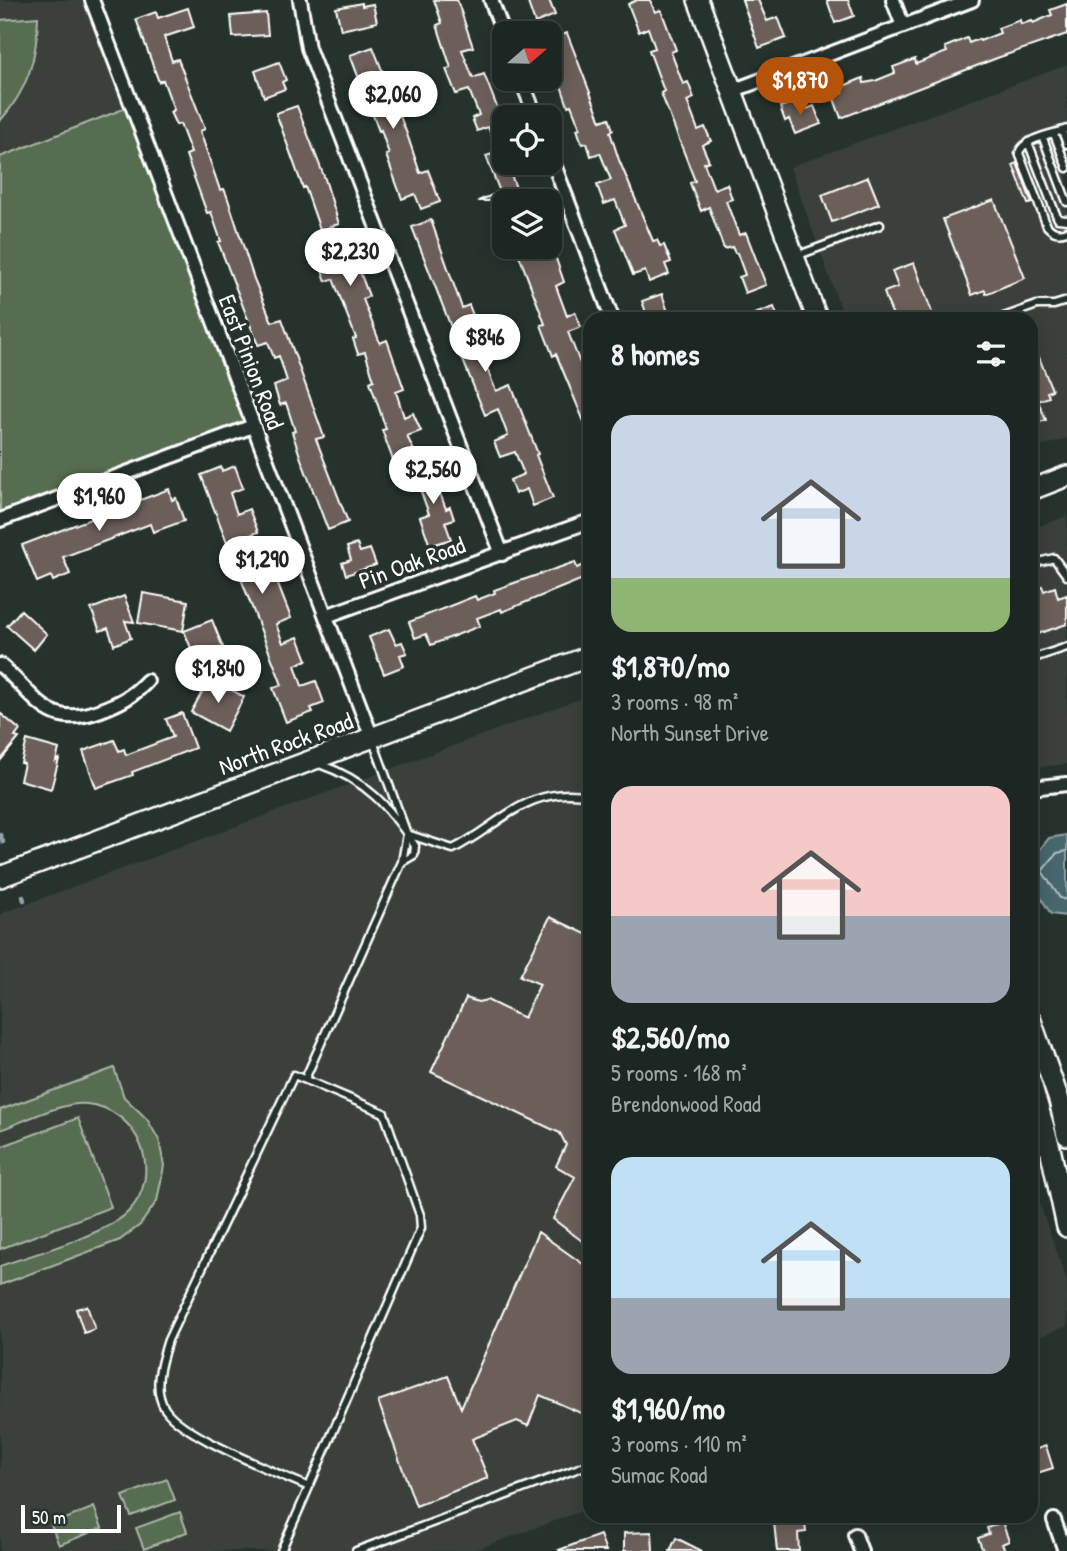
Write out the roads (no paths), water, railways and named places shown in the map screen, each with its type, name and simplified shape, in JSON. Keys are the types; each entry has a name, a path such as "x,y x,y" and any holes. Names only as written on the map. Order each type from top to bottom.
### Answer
{"main road":[{"path":"698,0 815,312"},
{"path":"1038,487 1067,476"},
{"name":"North Rock Road","path":"0,877 583,659"},
{"path":"1038,1041 1059,1101 1067,1135"},
{"path":"1040,1150 1067,1227"}],"street":[{"path":"300,0 308,48 502,554"},
{"path":"491,0 499,21"},
{"path":"893,0 903,26"},
{"path":"732,91 972,0"},
{"name":"East Pinion Road","path":"94,1 372,738"},
{"path":"558,175 610,312"},
{"path":"0,520 253,426"},
{"name":"Pin Oak Road","path":"326,616 583,524"},
{"path":"0,666 45,708 62,717 86,716 125,700 147,681"},
{"path":"1038,787 1067,784"},
{"path":"1054,1520 1065,1551"},
{"path":"855,1535 861,1551"}],"lane":[{"path":"1067,144 1065,130 1028,142 1021,147 1019,153 1042,217 1053,232 1067,231"},
{"path":"1054,134 1067,168"},
{"path":"1043,138 1067,202"},
{"path":"1028,142 1058,219 1067,220"},
{"path":"794,257 880,225"},
{"path":"1018,312 1037,305 1054,305 1067,301"},
{"path":"1038,562 1054,558 1067,576"},
{"path":"1038,657 1067,647"},
{"path":"305,1080 402,862 407,834 372,738"},
{"path":"311,761 342,772 371,790 407,834 453,849 517,806 545,797 583,795"},
{"path":"281,1551 309,1487 421,1228 420,1215 384,1112 294,1075 168,1340 159,1367 159,1391 165,1409 188,1431 309,1487"},
{"path":"356,1551 583,1467"}],"water":[{"path":"1067,835 1067,916 1051,914 1038,893 1038,851 1049,838"}],"waterway":[{"path":"0,835 3,842"}]}
